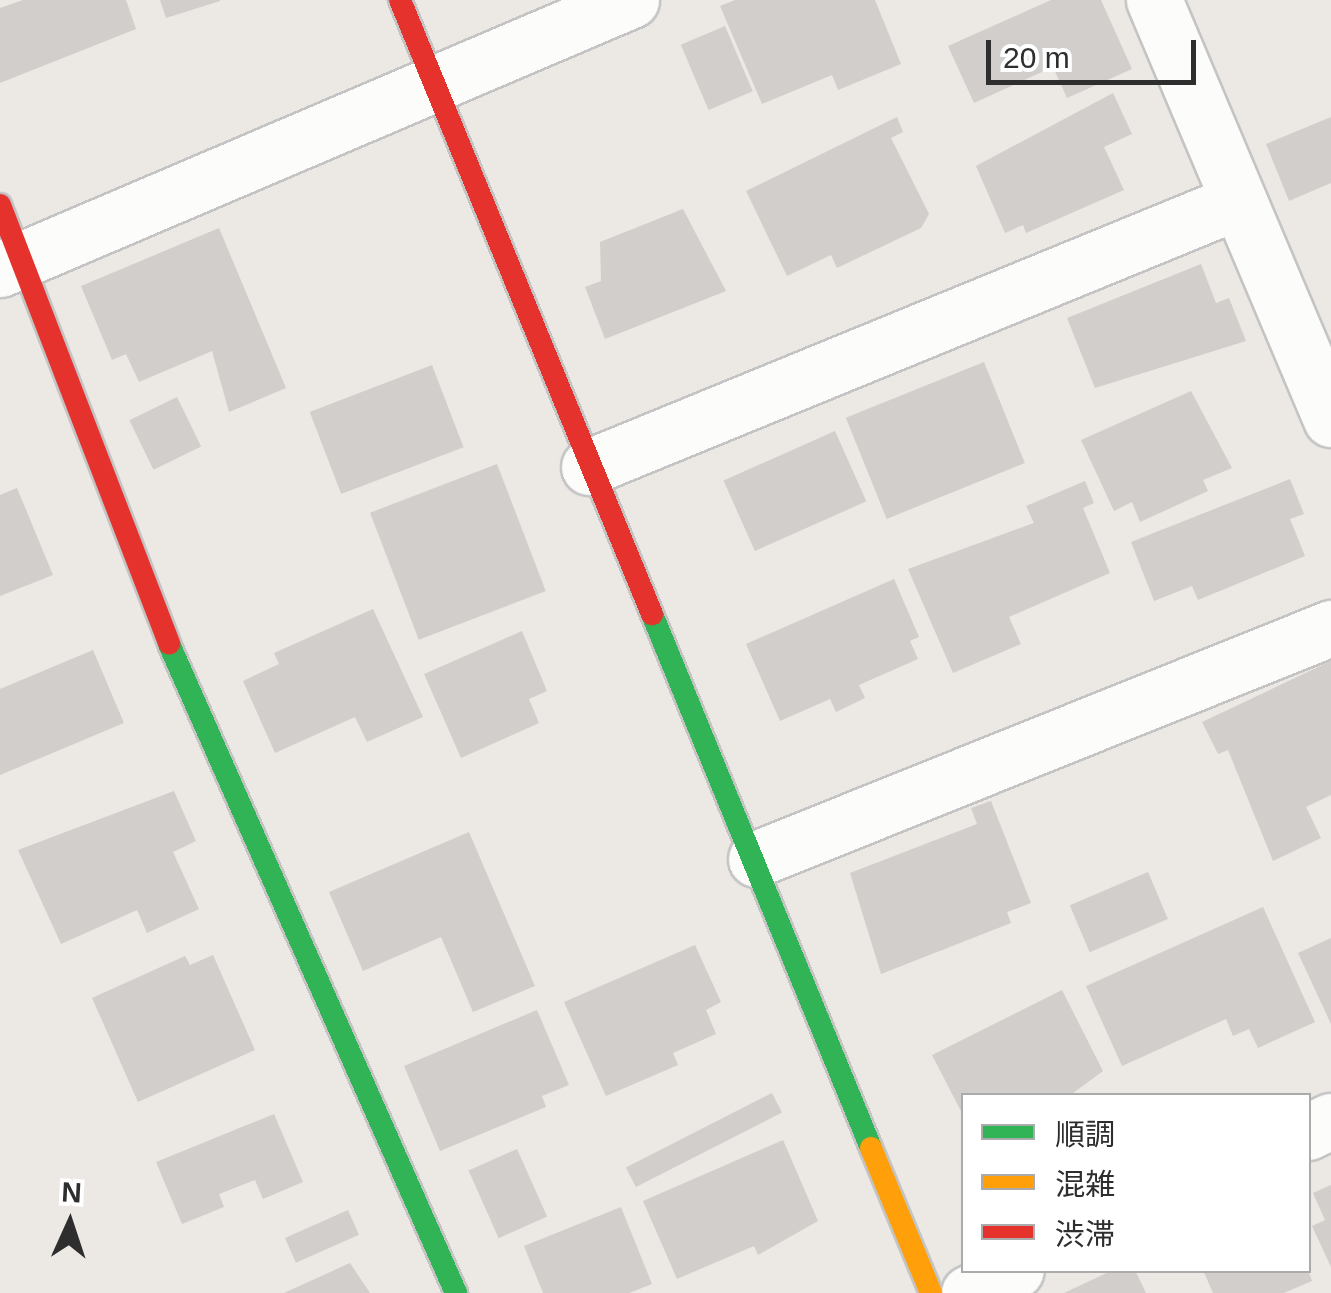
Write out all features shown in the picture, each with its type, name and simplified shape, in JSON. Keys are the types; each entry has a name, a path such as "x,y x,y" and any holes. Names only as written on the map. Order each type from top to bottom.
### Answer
{"street":[{"path":"400,0 430,84 756,859 931,1293"},
{"path":"11,265 631,0"},
{"path":"1154,0 1236,202 1331,419"},
{"path":"589,467 1236,202"},
{"path":"0,204 11,265 139,576 456,1293"},
{"path":"756,859 1331,628"},
{"path":"969,1293 1010,1273"}],"building":[{"path":"23,0 126,0 136,29 0,83 0,8"},
{"path":"160,0 220,0 220,1 166,18"},
{"path":"735,0 875,0 901,64 838,90 832,75 762,104 720,6"},
{"path":"1051,0 1101,0 1132,69 1067,98 1053,67 974,103 948,46"},
{"path":"725,26 753,91 709,110 681,45"},
{"path":"1113,93 1132,134 1104,147 1124,190 1026,233 1023,225 1005,233 976,166"},
{"path":"897,117 903,132 891,138 929,214 921,228 837,268 831,255 787,276 746,191"},
{"path":"1331,117 1331,183 1289,201 1266,144"},
{"path":"683,209 726,291 605,339 585,287 601,281 600,242"},
{"path":"219,228 286,388 229,412 212,351 139,382 126,354 112,360 81,286"},
{"path":"1201,264 1216,303 1229,298 1246,341 1095,388 1067,318"},
{"path":"984,362 1025,463 887,519 846,418"},
{"path":"432,365 464,447 341,494 310,412"},
{"path":"1191,391 1232,468 1203,480 1208,491 1140,522 1132,502 1114,511 1081,440"},
{"path":"177,397 201,446 153,470 129,420"},
{"path":"835,431 866,501 755,551 724,481"},
{"path":"497,464 546,591 419,640 370,513"},
{"path":"1290,479 1304,514 1290,519 1305,556 1198,600 1192,586 1154,601 1131,542"},
{"path":"1085,481 1094,503 1083,508 1110,573 1009,617 1021,644 953,673 908,569 1034,523 1026,506"},
{"path":"17,488 53,575 0,596 0,495"},
{"path":"894,579 919,637 910,641 918,659 859,685 865,698 836,712 830,699 780,721 746,644"},
{"path":"373,609 423,717 367,742 355,717 275,753 243,681 279,664 274,653"},
{"path":"522,631 547,691 529,699 539,723 461,758 424,674"},
{"path":"93,650 124,723 0,775 0,689"},
{"path":"1331,661 1331,795 1306,807 1321,838 1273,861 1228,750 1218,754 1202,722"},
{"path":"174,791 196,841 173,852 199,909 147,933 137,910 61,944 18,850"},
{"path":"991,801 1031,903 1007,912 1011,923 881,974 850,873 977,824 971,808"},
{"path":"469,832 535,986 473,1012 441,937 363,971 329,892"},
{"path":"1148,872 1168,919 1090,952 1070,905"},
{"path":"1263,907 1315,1022 1258,1048 1249,1029 1233,1036 1226,1019 1122,1066 1086,986"},
{"path":"1331,938 1331,1024 1298,953"},
{"path":"695,945 721,1002 706,1010 716,1034 673,1053 678,1065 606,1096 564,1002"},
{"path":"213,955 255,1050 138,1102 92,998 185,956 190,965"},
{"path":"1062,990 1103,1071 1073,1093 961,1093 961,1111 932,1055"},
{"path":"537,1010 569,1085 542,1096 546,1107 440,1151 404,1066"},
{"path":"772,1093 782,1113 636,1187 626,1167"},
{"path":"274,1114 303,1182 263,1199 255,1180 219,1194 224,1207 182,1224 156,1162"},
{"path":"783,1140 818,1221 758,1255 754,1246 677,1279 643,1201"},
{"path":"517,1149 547,1217 499,1238 469,1171"},
{"path":"1331,1185 1331,1267 1312,1226 1325,1220 1313,1193"},
{"path":"621,1207 652,1284 629,1293 543,1293 524,1246"},
{"path":"348,1210 359,1235 296,1263 285,1238"},
{"path":"350,1263 370,1293 284,1293"},
{"path":"1107,1273 1136,1273 1146,1293 1064,1293"},
{"path":"1204,1273 1309,1273 1312,1281 1284,1293 1213,1293"}],"traffic: fast":[{"path":"652,614 871,1148"},
{"path":"169,644 456,1293"}],"traffic: slow":[{"path":"871,1148 931,1293"}],"traffic: jam":[{"path":"400,0 652,614"},
{"path":"0,205 169,644"}]}
